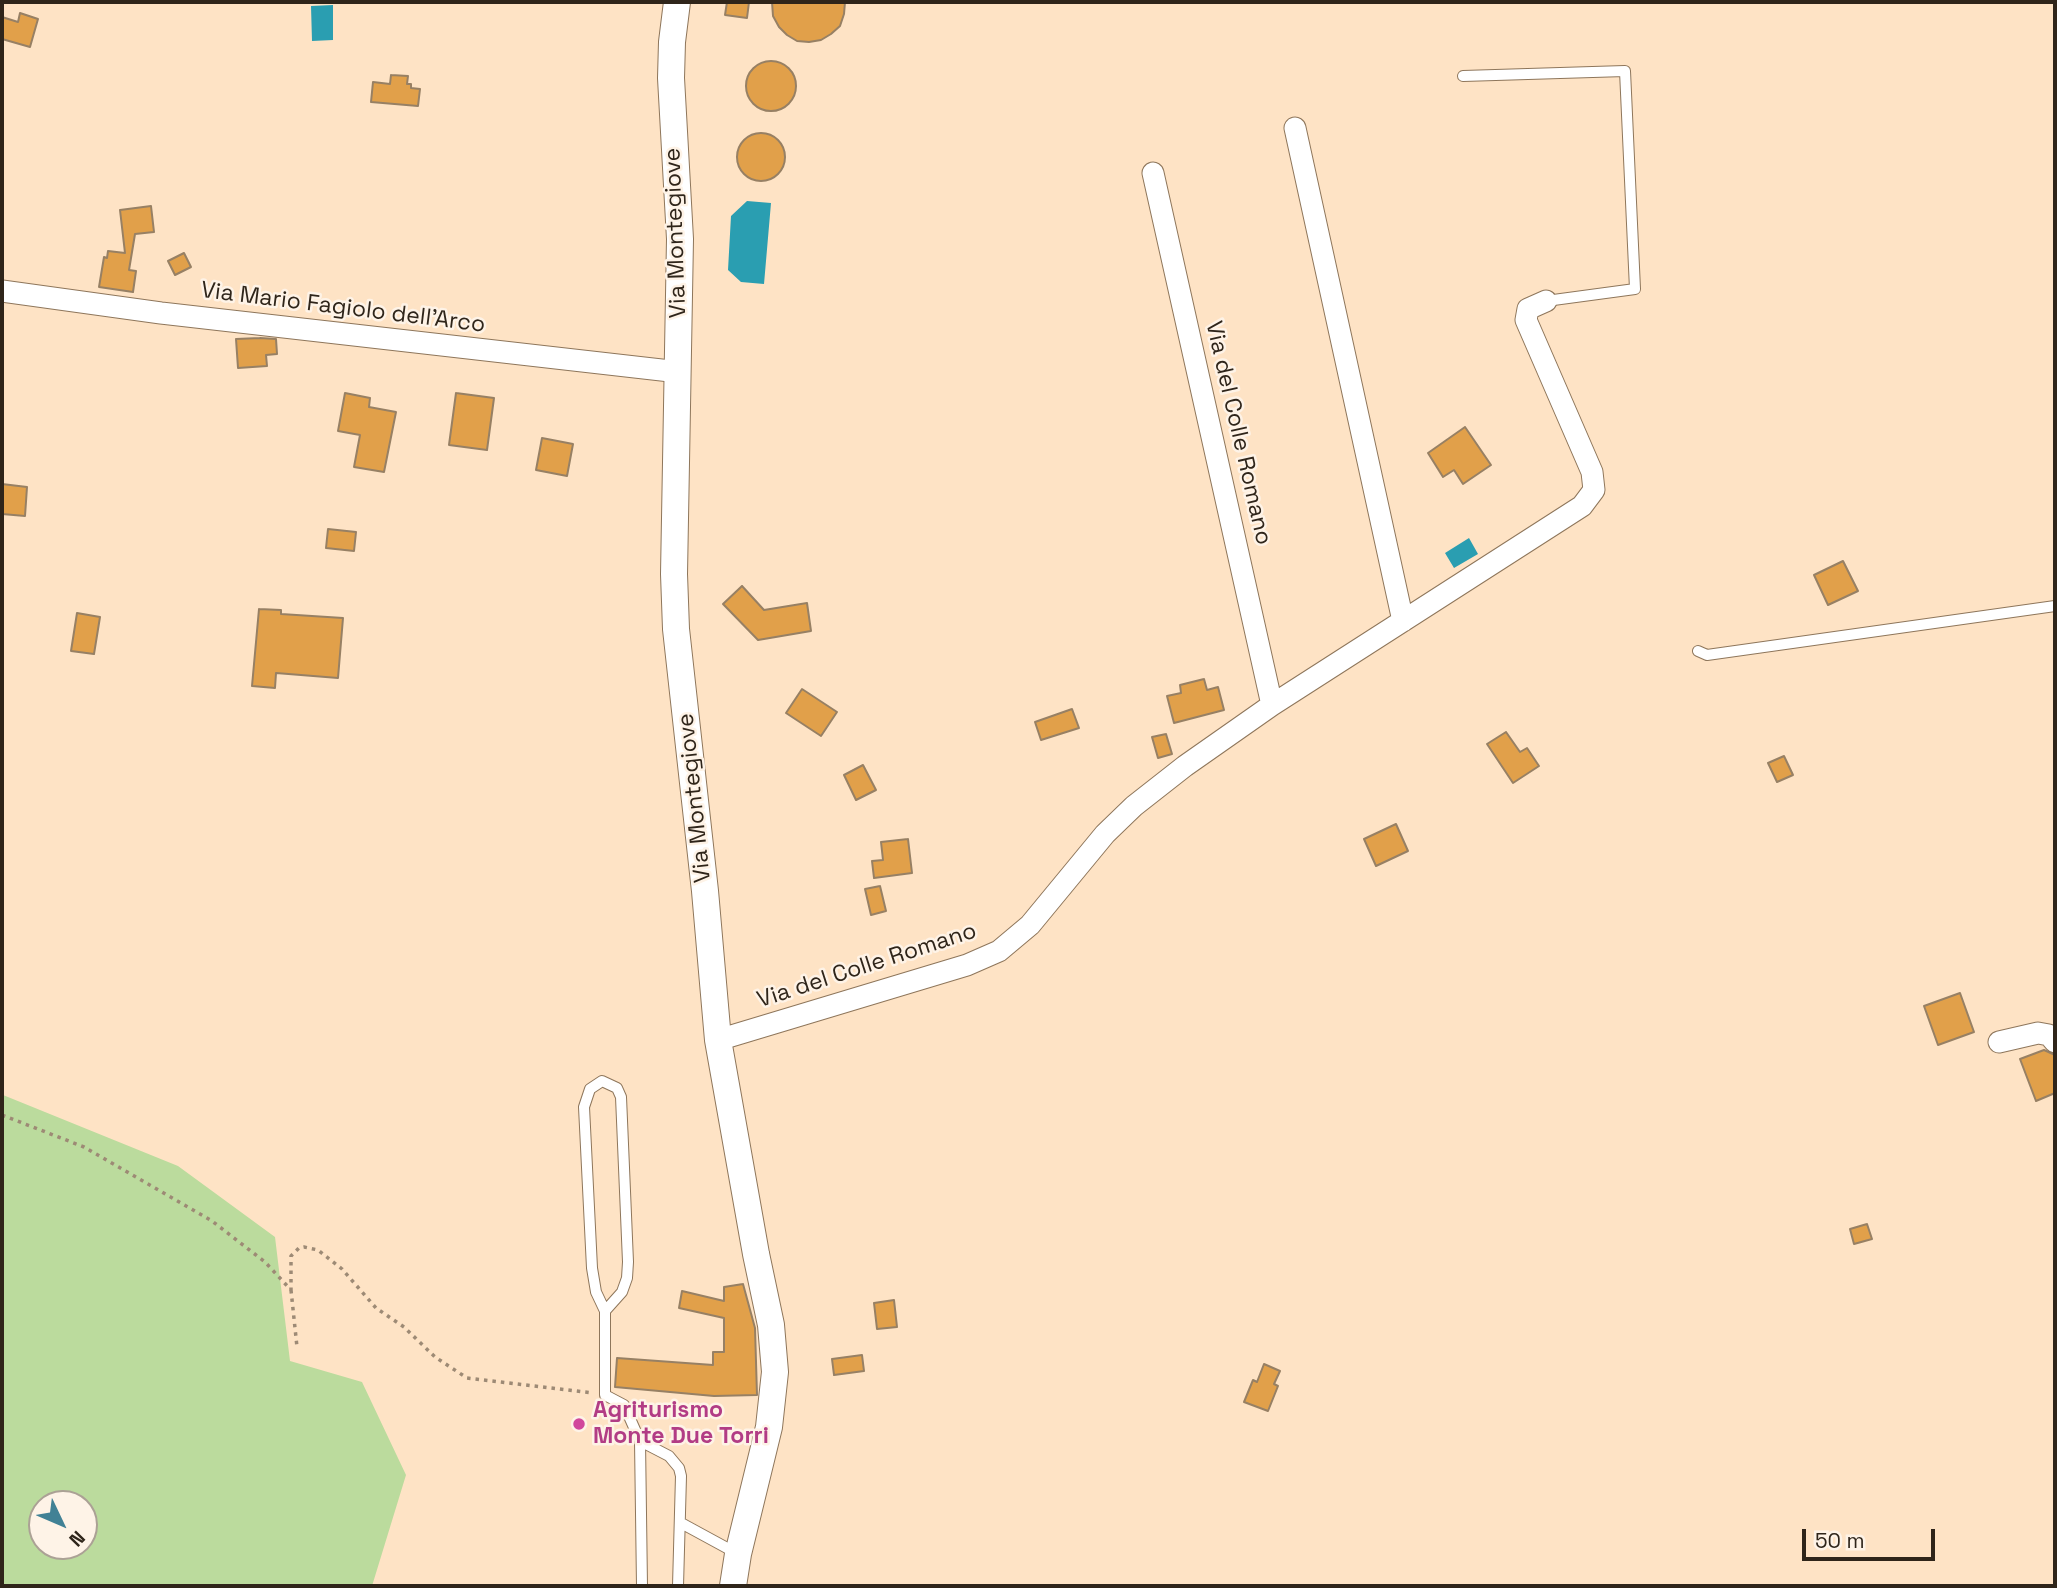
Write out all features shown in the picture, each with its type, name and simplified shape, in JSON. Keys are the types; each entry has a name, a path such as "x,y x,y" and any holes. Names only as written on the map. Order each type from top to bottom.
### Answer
{"street":[{"name":"Via Montegiove","path":"677,2 671,78 680,239 674,574 676,629 705,891 718,1040 774,1355 774,1392 769,1427 733,1586"},
{"path":"1295,128 1403,621"},
{"name":"Via del Colle Romano","path":"1153,173 1272,705"},
{"name":"Via Mario Fagiolo dell'Arco","path":"2,291 215,320 678,372"},
{"name":"Via del Colle Romano","path":"718,1040 967,965 999,951 1030,925 1091,849 1127,813 1191,761 1272,705 1582,506 1591,496 1594,484 1592,472 1525,316 1528,309 1546,301"},
{"path":"1999,1042 2038,1033 2049,1035 2055,1042"}],"lane":[{"name":"Via del Colle Romano","path":"1463,76 1625,71 1635,289 1546,301"},
{"path":"1698,651 1707,655 2055,606"},
{"path":"605,1311 622,1292 627,1278 628,1262 621,1097 617,1088 602,1082 590,1089 584,1107 592,1268 594,1285 605,1311 605,1395 624,1405 640,1441 642,1586"},
{"path":"640,1441 662,1451 679,1468 681,1523 678,1586"},
{"path":"681,1523 738,1555"}],"path":[{"path":"2,1115 84,1147 212,1221 265,1262 291,1290"},
{"path":"297,1347 291,1290 291,1256 304,1247 318,1250 342,1269 376,1308 404,1327 435,1357 467,1378 605,1395"}],"green space":[{"path":"3,1095 178,1166 275,1237 290,1361 362,1382 406,1475 372,1586 2,1586"}],"water":[{"path":"333,5 333,40 312,41 311,6"},
{"path":"747,201 771,203 764,284 741,282 728,270 731,216"},
{"path":"1469,538 1478,554 1454,568 1445,553"}],"building":[{"path":"727,2 749,2 747,18 725,15"},
{"path":"772,2 845,2 840,26 821,40 809,42 797,41 779,27 773,16"},
{"path":"20,13 38,19 30,47 2,39 2,17 18,22"},
{"path":"771,61 789,68 796,86 789,104 771,111 753,104 746,86 753,68"},
{"path":"391,75 408,76 407,84 411,84 411,88 420,89 418,106 371,102 373,82 390,84"},
{"path":"761,133 770,134 778,140 784,148 784,166 778,174 770,180 761,181 752,180 744,174 738,166 737,157 738,148 744,140 752,134"},
{"path":"151,206 154,232 135,234 129,270 136,271 133,292 99,287 104,257 107,258 108,251 125,253 120,210"},
{"path":"184,253 191,267 175,275 168,261"},
{"path":"236,339 276,339 277,354 266,355 267,366 238,368"},
{"path":"345,393 370,398 369,407 396,412 384,472 354,467 360,435 338,431"},
{"path":"456,393 494,398 487,450 449,445"},
{"path":"1465,427 1491,465 1463,484 1454,470 1443,477 1428,453"},
{"path":"542,438 573,444 567,476 536,470"},
{"path":"2,484 27,487 25,516 2,514"},
{"path":"328,529 356,532 354,551 326,548"},
{"path":"1843,561 1858,591 1828,605 1814,575"},
{"path":"742,586 764,610 807,603 811,631 758,640 723,604"},
{"path":"259,609 281,610 281,614 343,618 338,678 276,673 275,688 252,686"},
{"path":"77,613 100,617 94,654 71,651"},
{"path":"1204,679 1207,690 1218,687 1224,710 1174,723 1167,696 1181,693 1180,685"},
{"path":"802,689 837,712 821,736 786,713"},
{"path":"1072,709 1079,728 1041,740 1035,722"},
{"path":"1506,732 1520,752 1527,748 1539,766 1513,783 1487,744"},
{"path":"1166,734 1172,754 1158,758 1152,737"},
{"path":"1784,756 1793,775 1777,782 1768,763"},
{"path":"863,765 876,790 856,800 844,775"},
{"path":"1396,824 1408,851 1376,866 1364,839"},
{"path":"908,839 912,873 874,878 872,861 883,860 881,842"},
{"path":"880,886 886,911 871,915 865,889"},
{"path":"1960,993 1974,1032 1938,1045 1924,1006"},
{"path":"2044,1050 2055,1055 2055,1093 2036,1101 2020,1059"},
{"path":"1867,1224 1872,1239 1854,1244 1850,1229"},
{"path":"743,1284 755,1328 757,1395 714,1396 615,1387 617,1358 713,1365 713,1352 724,1352 724,1318 679,1308 682,1291 724,1301 724,1287"},
{"path":"894,1300 897,1327 877,1329 874,1303"},
{"path":"862,1355 864,1371 834,1375 832,1359"},
{"path":"1264,1364 1280,1371 1274,1384 1278,1386 1268,1411 1244,1402 1253,1380 1257,1382"}],"place":[{"name":"Agriturismo Monte Due Torri","path":"579,1424"}]}
